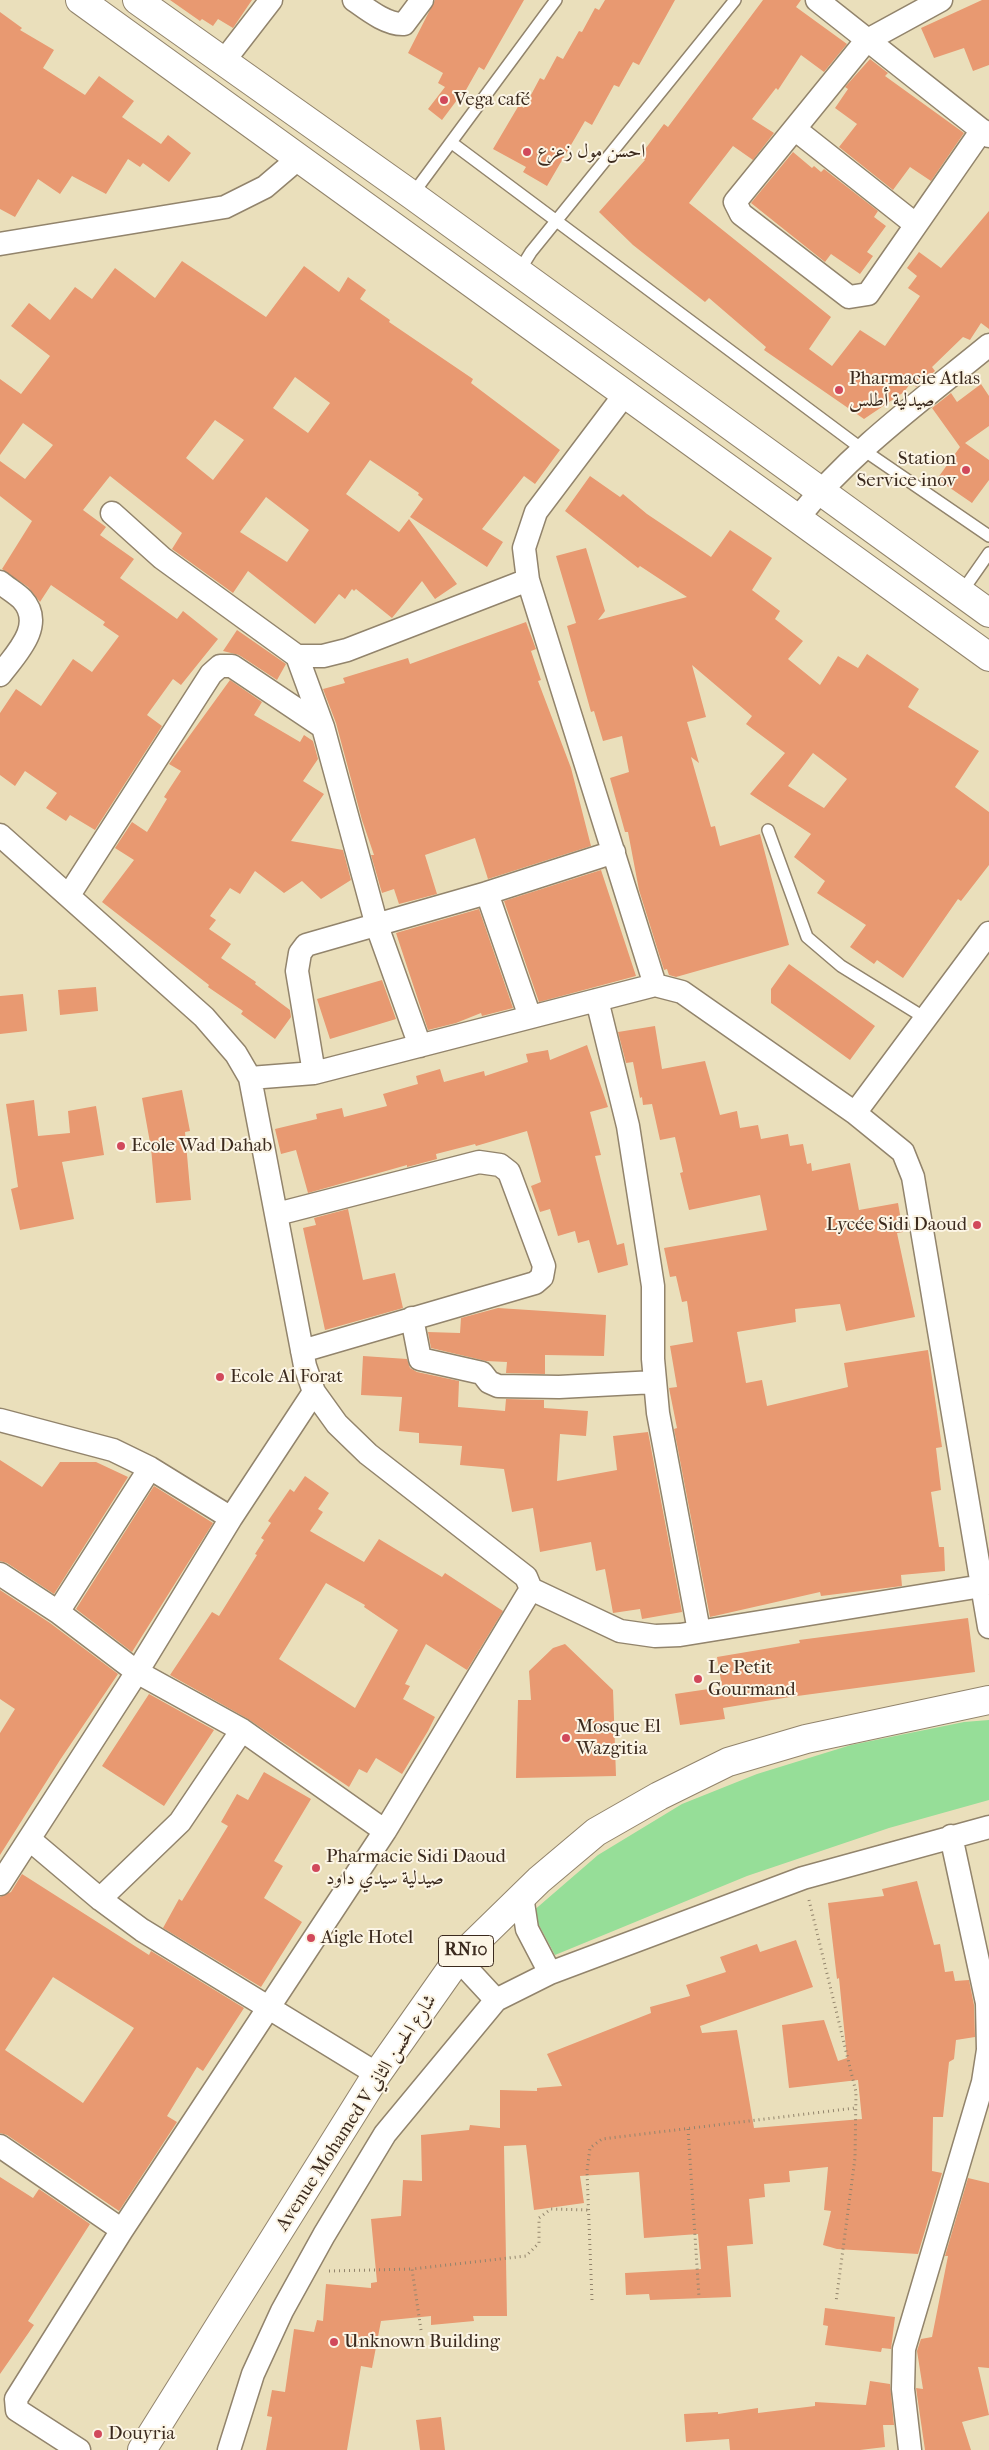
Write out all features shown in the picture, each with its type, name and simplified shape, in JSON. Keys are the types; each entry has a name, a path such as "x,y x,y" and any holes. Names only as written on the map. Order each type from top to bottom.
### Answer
{"main road":[{"path":"80,0 989,657"},
{"path":"137,0 412,195 819,492 989,613"},
{"path":"191,80 217,57"},
{"path":"231,109 250,80"},
{"name":"Avenue Mohamed V شارع الحسن الثاني","path":"142,2450 378,2074 458,1959 522,1896 596,1832 659,1796 728,1762 806,1739 989,1700"}],"street":[{"path":"217,57 271,0"},
{"path":"354,0 367,10 396,24 404,24 422,0"},
{"path":"817,0 866,41 985,133 915,224 868,294 849,297 741,214 735,202 796,130 866,41 941,0"},
{"path":"796,130 915,224"},
{"path":"0,244 225,207 265,187 299,158"},
{"path":"797,519 819,492 862,449 989,345"},
{"path":"625,394 536,512 524,548 528,580 655,985"},
{"path":"112,513 162,558 297,656 323,727 377,926 420,1046"},
{"path":"297,656 324,656 347,650 528,580"},
{"path":"0,582 22,599 30,613 31,626 27,638 0,675"},
{"path":"69,894 210,674 220,666 232,666 323,727"},
{"path":"0,835 69,894 204,1017 236,1054 250,1078 302,1351 314,1392 337,1424 368,1454 526,1577 531,1589 620,1631 655,1636 680,1635 982,1586"},
{"path":"314,1073 297,971 300,953 306,946 487,893 614,852"},
{"path":"487,893 530,1017"},
{"path":"855,1113 989,932"},
{"path":"250,1078 314,1073 655,985 682,992 855,1113 903,1152 909,1164 989,1627"},
{"path":"597,1000 628,1126 653,1286 655,1382 658,1413 699,1632"},
{"path":"277,1214 479,1162 500,1165 509,1172 544,1266 542,1277 535,1283 302,1351"},
{"path":"412,1318 420,1359 482,1373 489,1382 498,1386 558,1387 655,1382"},
{"path":"0,1884 137,1672 231,1518 314,1392"},
{"path":"0,1420 113,1450 150,1468 231,1518"},
{"path":"58,1612 150,1468"},
{"path":"0,1574 58,1612 137,1672 242,1730 384,1831"},
{"path":"79,2450 17,2410 16,2399 122,2230 384,1831 531,1589"},
{"path":"100,1899 180,1822 242,1730"},
{"path":"229,2450 253,2374 282,2310 385,2134 496,2000 550,1973 803,1878 989,1827"},
{"path":"910,2450 903,2389 904,2349 983,2082 988,2050 987,2002 951,1836"},
{"path":"29,1839 100,1899 142,1930 378,2074"},
{"path":"522,1896 527,1929 550,1973"},
{"path":"458,1959 496,2000"},
{"path":"0,2146 122,2230"}],"lane":[{"path":"412,195 556,0"},
{"path":"518,273 530,252 556,223 735,0"},
{"path":"452,143 556,223 862,449 989,536"},
{"path":"961,593 989,553"},
{"path":"768,830 807,938 841,966 925,1018"}],"path":[{"path":"803,1878 856,2092 854,2158 836,2302"},
{"path":"592,2300 587,2171 590,2148 602,2139 855,2108"},
{"path":"688,2129 699,2297"},
{"path":"304,2271 412,2269 526,2256 539,2243 539,2218 551,2209 589,2210"},
{"path":"412,2269 421,2330"}],"green space":[{"path":"989,1720 989,1800 889,1828 747,1876 555,1955 532,1912 598,1855 682,1804 757,1774 851,1745 964,1722"}],"building":[{"path":"170,0 252,0 233,28 218,19 213,26 202,19 200,21"},
{"path":"435,0 524,0 484,70 479,67 462,97 460,96 442,120 428,109 445,87 438,83 443,73 408,53"},
{"path":"605,0 675,0 639,65 633,62 619,87 614,85 592,125 585,121 547,186 523,172 526,167 493,149 519,105 524,108 540,78 544,80 557,56 563,59 579,31 582,32 595,8 599,10"},
{"path":"763,0 801,0 796,7 847,44 824,72 801,55 778,90 776,88 752,119 774,133 753,160 733,146 689,203 831,317 809,349 832,366 860,330 885,346 920,296 908,288 917,276 907,268 919,252 941,268 989,211 989,329 981,323 970,340 963,337 932,367 935,371 916,387 912,381 904,392 864,419 764,350 766,347 709,298 705,302 633,245 599,212 645,160 640,156 664,124 668,127"},
{"path":"982,0 989,0 989,65 973,71 964,48 934,58 921,28"},
{"path":"0,12 22,28 20,30 54,50 43,68 85,95 99,76 134,101 122,117 161,144 168,135 191,153 169,182 143,163 140,167 128,159 106,194 72,176 60,194 38,179 15,217 0,209"},
{"path":"870,59 888,73 885,76 964,133 931,181 910,167 893,190 839,147 857,124 835,108 848,89 845,87"},
{"path":"793,152 812,168 814,166 821,172 824,169 878,211 874,217 886,226 867,252 873,256 860,274 831,254 825,262 751,203"},
{"path":"182,261 266,317 304,266 339,292 348,277 366,290 360,299 390,320 389,322 473,379 471,383 560,450 535,484 524,476 482,529 503,542 487,567 410,517 423,499 418,495 419,493 370,460 346,494 399,532 409,519 457,584 435,599 422,581 392,618 356,589 354,591 352,589 345,599 339,594 315,624 248,571 233,593 172,549 182,533 110,476 83,510 106,527 100,535 134,559 120,578 177,619 183,611 218,639 181,685 173,679 147,715 162,726 95,830 70,815 66,821 46,808 57,793 25,771 15,786 0,775 0,713 16,689 41,706 73,659 92,672 119,636 103,625 105,622 51,585 40,602 28,587 2,569 32,521 0,496 0,461 25,479 53,445 23,423 0,455 0,379 21,394 50,356 11,326 29,303 50,320 75,287 92,299 115,268 155,298","holes":["295,377 330,403 308,433 273,408","215,420 244,440 213,480 186,458","266,497 309,530 287,562 240,532"]},
{"path":"981,384 989,396 989,426 965,443 989,460 989,480 972,503 937,479 960,447 932,408 951,393 957,402"},
{"path":"590,476 620,497 623,494 647,514 711,557 730,530 772,558 752,590 780,611 775,619 803,641 788,659 820,685 838,656 858,668 867,654 919,689 908,707 979,751 955,787 989,812 989,865 961,901 958,899 903,978 877,960 874,964 850,947 866,925 817,893 825,881 794,857 811,834 750,794 785,753 746,724 752,716 692,665 706,717 687,722 699,763 691,757 711,827 715,826 720,846 760,834 789,945 676,977 669,975 667,969 664,970 639,890 628,832 625,832 610,778 629,772 622,736 603,741 594,711 591,712 567,626 576,623 556,556 586,548 605,611 598,620 687,597 640,566 638,568 565,511","holes":["813,753 847,779 824,808 788,786"]},
{"path":"526,622 536,649 531,651 541,680 538,681 571,768 591,846 488,879 475,838 425,855 437,894 399,904 394,889 382,893 371,855 374,855 362,820 336,723 323,689 345,683 343,678 408,658 410,664"},
{"path":"237,630 286,664 277,680 239,655 223,651"},
{"path":"230,680 262,702 254,715 300,742 304,735 313,741 318,759 303,781 324,794 291,841 343,850 351,880 321,899 302,881 284,893 255,871 240,894 230,888 210,916 216,920 209,929 231,944 221,958 256,982 255,984 290,1010 291,1017 275,1039 241,1014 243,1011 208,987 209,985 102,902 134,860 115,848 132,822 147,832 167,799 164,797 181,771 169,764"},
{"path":"601,870 636,976 539,1002 504,901"},
{"path":"479,909 513,1008 482,1016 481,1013 456,1023 428,1030 396,933"},
{"path":"789,964 875,1026 850,1060 771,1003 771,989"},
{"path":"382,980 396,1019 330,1039 317,999"},
{"path":"96,987 98,1011 60,1015 58,990"},
{"path":"23,994 27,1031 0,1034 0,996"},
{"path":"655,1026 662,1069 705,1061 720,1115 737,1111 740,1128 758,1125 761,1139 788,1134 790,1146 803,1144 807,1164 811,1163 812,1171 850,1163 859,1210 898,1203 903,1232 897,1233 915,1317 846,1331 840,1304 795,1309 796,1322 737,1332 746,1383 762,1380 767,1406 848,1387 844,1363 928,1350 942,1447 936,1448 941,1490 931,1492 939,1547 944,1547 945,1571 901,1575 902,1586 821,1596 820,1592 710,1617 674,1429 677,1428 669,1388 677,1387 670,1346 693,1342 687,1301 682,1302 676,1276 670,1277 664,1248 767,1230 760,1195 689,1210 680,1173 683,1172 675,1137 660,1140 652,1104 643,1105 633,1062 626,1063 618,1032"},
{"path":"587,1045 608,1107 590,1112 601,1155 595,1156 617,1245 624,1243 628,1265 598,1273 589,1240 578,1243 575,1231 558,1236 550,1209 540,1212 531,1186 541,1182 527,1131 476,1146 475,1144 436,1154 437,1159 407,1167 407,1165 308,1193 296,1150 281,1154 275,1129 317,1119 316,1114 342,1108 344,1117 387,1106 383,1094 418,1084 416,1076 440,1069 444,1082 484,1071 485,1076 528,1062 526,1054 548,1050 550,1060"},
{"path":"182,1090 190,1131 185,1132 191,1200 156,1203 151,1148 142,1098"},
{"path":"34,1100 38,1136 70,1133 68,1111 96,1106 104,1155 62,1162 74,1219 20,1230 11,1189 18,1187 6,1104"},
{"path":"348,1209 363,1280 395,1273 403,1308 325,1330 303,1228 316,1225 314,1218"},
{"path":"498,1308 606,1315 604,1356 545,1355 545,1374 506,1373 507,1362 486,1361 431,1348 428,1332 460,1333 461,1318"},
{"path":"363,1356 407,1359 410,1368 417,1372 459,1381 458,1407 505,1411 506,1399 544,1400 544,1408 588,1411 586,1436 560,1434 557,1481 617,1470 613,1436 648,1432 682,1612 642,1619 640,1609 613,1613 605,1569 596,1571 591,1542 540,1552 533,1508 512,1512 504,1469 460,1465 462,1446 419,1443 419,1433 399,1431 402,1397 361,1395"},
{"path":"0,1460 42,1487 60,1462 96,1462 128,1477 54,1594 7,1563 0,1561"},
{"path":"305,1476 329,1493 318,1509 323,1512 310,1531 364,1562 379,1539 442,1577 445,1573 503,1611 467,1670 426,1644 405,1684 410,1686 403,1699 435,1717 402,1774 376,1758 367,1773 359,1769 349,1787 248,1719 170,1675 212,1612 219,1616 257,1555 255,1554 264,1540 261,1538 271,1523 268,1521 290,1489 294,1492","holes":["326,1583 365,1605 364,1607 398,1630 355,1708 279,1659"]},
{"path":"154,1486 213,1523 132,1652 76,1609"},
{"path":"0,1590 50,1623 118,1674 60,1760 0,1855 0,1733 15,1709 0,1699"},
{"path":"968,1618 975,1672 723,1708 725,1719 680,1725 675,1694 722,1687 717,1657 800,1643 799,1640"},
{"name":"Mosque El Wazgitia","path":"565,1644 613,1690 616,1776 516,1778 518,1700 531,1700 529,1671 553,1648"},
{"path":"149,1694 214,1730 164,1806 102,1766"},
{"path":"264,1772 311,1799 274,1861 283,1866 264,1898 302,1922 261,1987 163,1928 179,1899 182,1901 228,1826 221,1822 237,1794 248,1800"},
{"path":"22,1874 149,1955 151,1951 244,2008 203,2071 197,2067 167,2116 177,2122 119,2211 7,2135 0,2133 0,1897 11,1892","holes":["53,1977 134,2028 83,2103 5,2050"]},
{"path":"917,1881 934,1945 940,1944 945,1972 953,1971 955,1981 969,1980 974,2005 975,2037 956,2040 954,2059 949,2062 943,2117 933,2117 932,2171 942,2173 918,2254 837,2249 823,2245 831,2211 824,2210 828,2167 789,2171 790,2182 764,2184 765,2197 749,2199 753,2244 727,2246 731,2297 650,2300 649,2294 626,2295 625,2273 701,2269 698,2234 644,2238 639,2172 580,2176 584,2203 534,2210 526,2145 504,2146 507,2316 473,2316 474,2321 431,2325 431,2316 381,2321 372,2368 361,2366 347,2450 266,2450 272,2417 267,2416 272,2390 285,2392 294,2329 314,2332 317,2320 323,2321 326,2284 371,2288 371,2283 377,2282 371,2219 401,2216 403,2180 422,2181 421,2135 469,2130 470,2125 500,2128 500,2090 537,2091 537,2088 562,2086 547,2054 651,2013 650,2007 690,1996 686,1985 726,1972 720,1957 757,1944 760,1952 796,1940 813,1987 700,2026 702,2033 737,2030 754,2128 862,2119 858,2080 789,2088 782,2025 824,2020 838,2061 847,2058 839,1978 837,1979 828,1903 884,1896 882,1889"},
{"path":"0,2177 33,2198 39,2189 90,2224 28,2321 34,2325 0,2374"},
{"path":"968,2178 989,2183 989,2368 978,2367 989,2415 962,2422 971,2450 925,2450 916,2388 923,2389 917,2351 921,2339 932,2337 948,2256 945,2256"},
{"path":"825,2308 895,2317 891,2349 882,2348 881,2352 825,2345 828,2326 823,2325"},
{"path":"870,2381 890,2384 894,2425 883,2425 885,2447 860,2450 730,2450 729,2439 686,2442 684,2414 718,2412 718,2414 758,2408 758,2413 815,2406 815,2402 866,2405"},
{"path":"441,2417 445,2450 420,2450 416,2420"}],"place":[{"name":"Vega café","path":"444,100"},
{"name":"احسن مول زعزع","path":"527,152"},
{"name":"Pharmacie Atlas صيدلية أطلس","path":"839,390"},
{"name":"Station Service inov","path":"966,470"},
{"name":"Ecole Wad Dahab","path":"121,1146"},
{"name":"Lycée Sidi Daoud","path":"977,1225"},
{"name":"Ecole Al Forat","path":"220,1377"},
{"name":"Le Petit Gourmand","path":"698,1679"},
{"name":"Mosque El Wazgitia","path":"566,1738"},
{"name":"Pharmacie Sidi Daoud صيدلية سيدي داود","path":"316,1868"},
{"name":"Aigle Hotel","path":"311,1938"},
{"name":"Unknown Building","path":"334,2342"},
{"name":"Douyria","path":"98,2434"}]}
